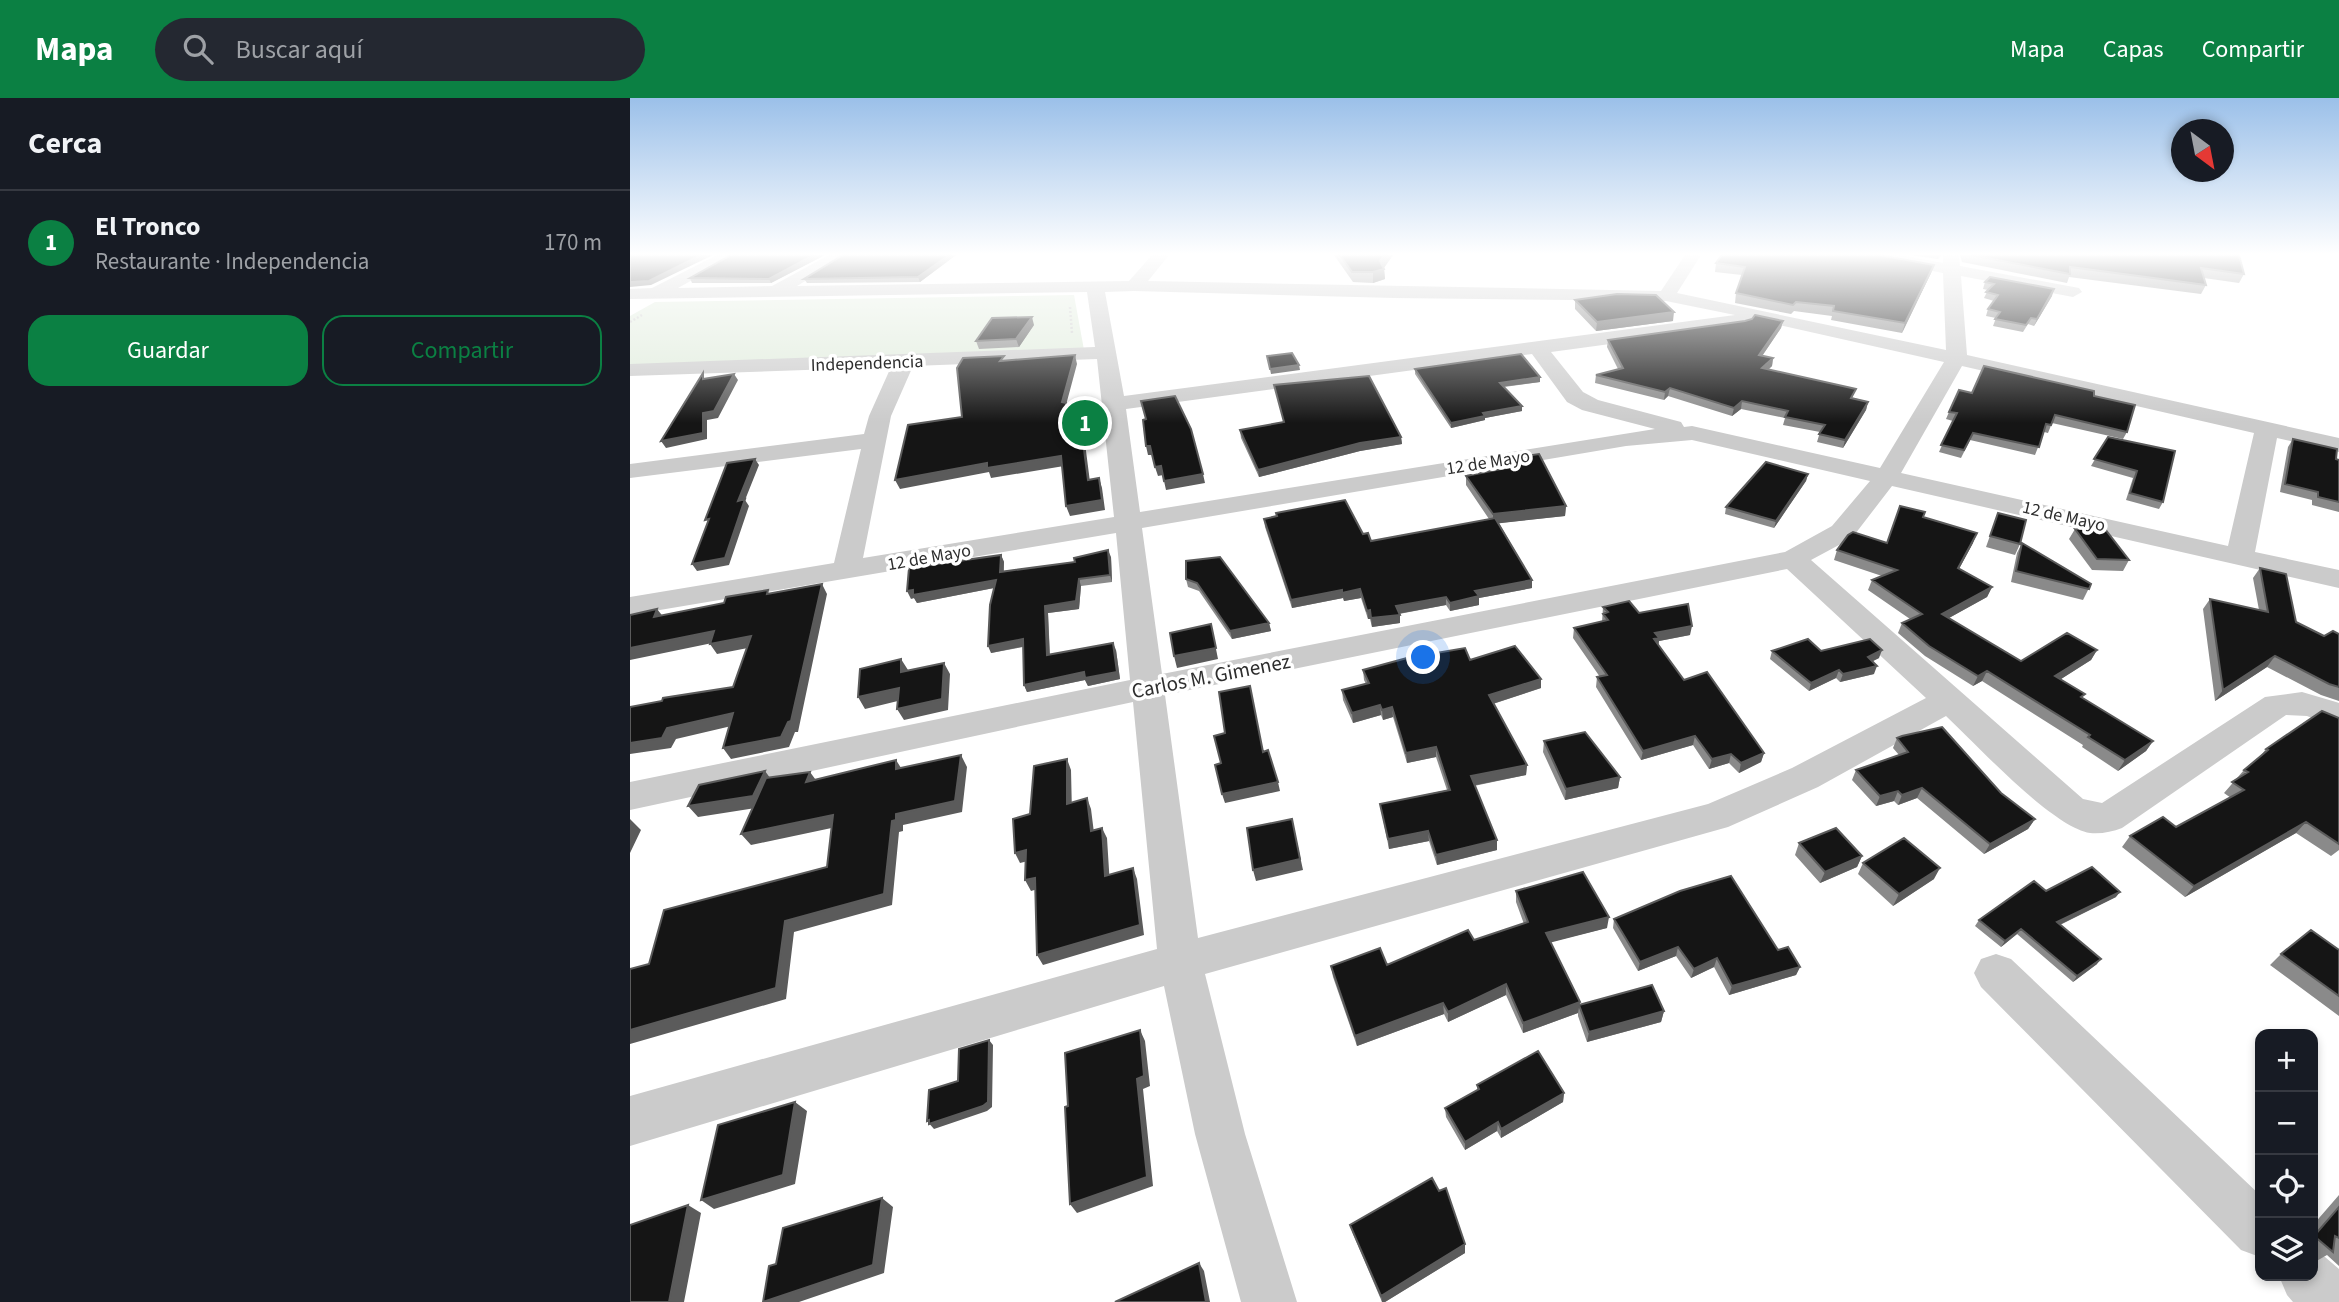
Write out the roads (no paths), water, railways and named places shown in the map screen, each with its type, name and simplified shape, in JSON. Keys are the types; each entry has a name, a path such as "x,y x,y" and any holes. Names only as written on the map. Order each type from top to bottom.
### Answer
{"street":[{"path":"1099,311 1114,404 1180,962 1220,1134 1269,1302"},
{"path":"1742,311 2339,445"},
{"path":"1954,311 1957,358"},
{"path":"1114,404 1771,317"},
{"path":"1538,348 1575,397 1590,405 1692,433"},
{"name":"Independencia","path":"630,370 1105,354"},
{"name":"Carlos M. Gimenez","path":"630,796 1147,688 1793,559 1842,532 1887,476 1957,358"},
{"path":"846,572 880,416 904,362"},
{"path":"2240,556 2267,428"},
{"name":"12 de Mayo","path":"630,606 846,572 1626,439 1692,433 2339,579"},
{"path":"630,471 875,440"},
{"path":"1793,559 2070,809 2090,818 2109,818 2277,705 2294,701 2318,706 2339,718"},
{"path":"630,1121 1180,962 1715,817 1760,800 1808,777 1948,700"},
{"path":"1996,973 2255,1226"},
{"path":"2311,1281 2333,1302"}],"place":[{"name":"El Tronco","path":"1085,423"}]}
